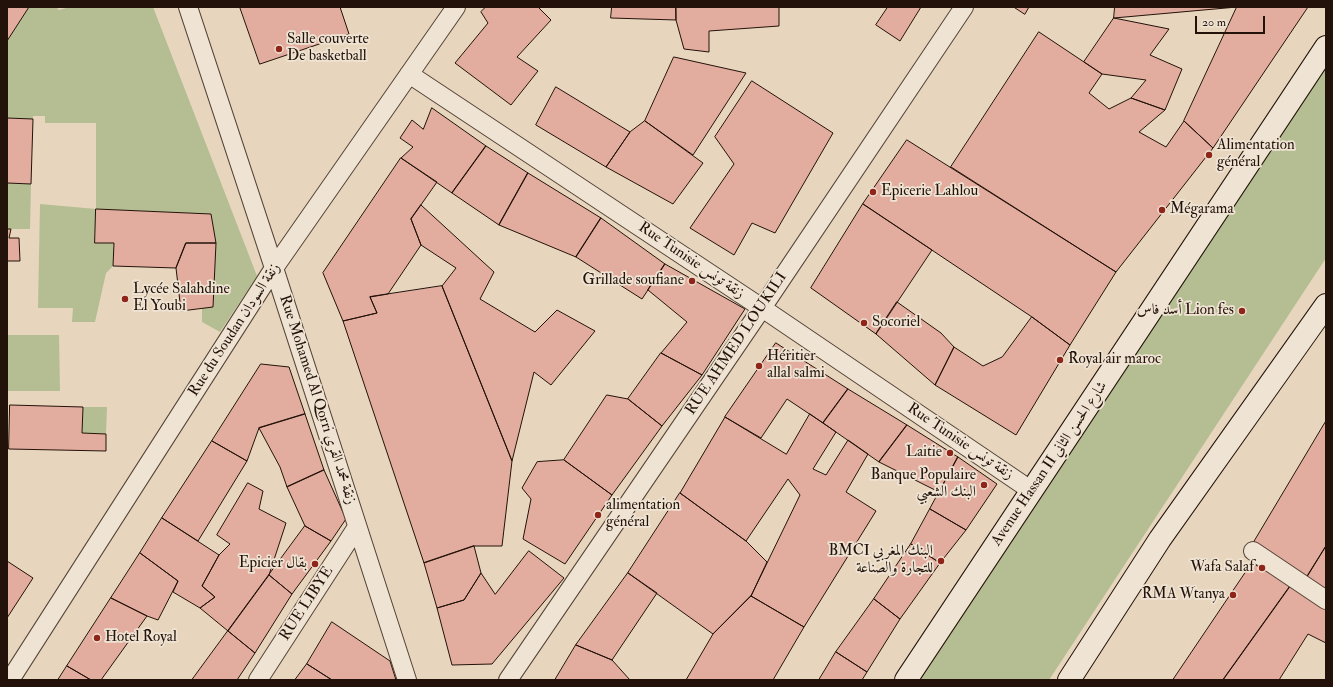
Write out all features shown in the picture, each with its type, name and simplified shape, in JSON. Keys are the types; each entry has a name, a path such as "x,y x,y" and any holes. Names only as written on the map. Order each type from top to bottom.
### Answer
{"main road":[{"name":"Avenue Hassan II شارع الحسن الثاني","path":"906,680 1326,47"},
{"path":"1069,680 1160,539 1326,305"}],"street":[{"name":"Rue Mohamed Al Qorri زنقة محمد القري","path":"188,7 407,680"},
{"name":"Rue du Soudan زنقة السودان","path":"10,680 274,268 456,7"},
{"name":"RUE AHMED LOUKILI","path":"508,680 762,308 964,7"},
{"name":"Rue Tunisie زنقة تونس","path":"410,74 762,308 1032,491"},
{"name":"RUE LIBYE","path":"258,680 357,527"},
{"path":"1253,551 1326,600"}],"green space":[{"path":"29,7 56,7 59,10 70,7 153,7 257,276 220,332 202,322 202,308 213,307 216,243 211,214 96,209 96,123 45,123 45,116 33,116 33,119 7,118 7,40"},
{"path":"1326,57 1326,258 1049,680 907,680"},
{"path":"7,183 31,184 30,229 7,229"},
{"path":"40,204 96,209 95,242 114,243 113,266 106,273 95,322 72,322 73,308 38,308"},
{"path":"7,335 59,335 60,391 7,391"},
{"path":"83,407 107,407 106,434 82,433"}],"building":[{"path":"7,7 29,7 7,41"},
{"name":"Salle couverte De basketball","path":"240,7 340,7 349,34 260,64"},
{"path":"486,7 538,7 551,20 517,57 538,71 511,105 455,63 488,23 481,12"},
{"path":"612,7 676,7 676,20 611,18"},
{"path":"676,7 779,7 779,26 709,31 709,52 684,49 676,20"},
{"path":"888,7 921,7 900,41 876,25"},
{"path":"1014,7 1029,7 1025,14"},
{"path":"1115,7 1237,7 1114,18"},
{"path":"1237,7 1308,7 1213,148 1184,121"},
{"path":"1114,18 1169,29 1150,55 1182,69 1165,110 1131,98 1146,80 1102,74 1084,62"},
{"path":"1039,32 1102,74 1089,93 1109,109 1131,98 1165,110 1139,132 1166,147 1184,121 1213,148 1116,272 951,167"},
{"path":"674,57 746,73 693,155 645,121"},
{"path":"752,81 833,133 775,233 752,223 734,255 690,228 734,164 715,137"},
{"path":"556,87 630,132 606,167 536,125"},
{"path":"432,108 486,146 452,193 401,158 413,147 400,138 412,120 423,129"},
{"path":"7,118 33,119 31,184 7,183"},
{"path":"645,121 703,163 673,204 606,167 630,132"},
{"path":"907,140 1116,272 1070,345 1032,317 863,204"},
{"path":"486,146 528,173 499,225 452,193"},
{"path":"401,158 437,182 411,219 421,245 388,294 370,297 377,313 343,321 323,273"},
{"path":"528,173 601,218 576,257 499,225"},
{"path":"863,204 932,250 876,334 811,288"},
{"path":"421,205 494,272 480,299 535,332 557,310 595,331 551,385 534,372 512,461 442,286 456,268 421,245 411,219"},
{"path":"96,209 211,214 216,243 186,243 176,268 113,266 114,243 95,243"},
{"path":"601,218 665,264 642,299 576,257"},
{"path":"7,229 11,229 9,238 19,238 20,261 7,261"},
{"path":"186,243 216,243 213,307 181,311 176,268"},
{"path":"665,264 745,309 702,375 661,353 687,322 648,290"},
{"path":"442,286 512,461 502,546 474,546 424,563 343,321 377,313 370,297"},
{"path":"897,302 941,333 954,347 935,385 876,334"},
{"path":"1032,317 1070,345 1016,435 935,385 954,347 983,366 1002,357"},
{"path":"776,343 848,389 823,423 787,399 761,438 725,417"},
{"path":"661,353 702,375 662,426 628,399"},
{"path":"261,364 289,367 305,414 259,428 247,461 212,441"},
{"path":"848,389 907,425 879,462 823,423"},
{"path":"607,395 628,399 662,426 612,495 564,460"},
{"path":"10,405 83,407 82,433 106,434 106,451 9,449"},
{"path":"305,414 324,470 287,487 280,467 259,428"},
{"path":"810,414 836,432 813,469 826,475 848,440 868,454 846,492 876,511 804,627 751,596 800,495 788,479 746,541 680,493 725,417 786,454"},
{"path":"1326,421 1326,546 1305,580 1254,542"},
{"path":"907,425 958,457 939,492 879,462"},
{"path":"212,441 247,461 198,541 162,518"},
{"path":"958,457 997,484 966,530 930,509"},
{"path":"564,460 612,495 565,564 523,539 531,499 522,488 537,462"},
{"path":"324,470 346,519 331,541 305,526 287,487"},
{"path":"248,483 263,491 259,509 286,523 269,575 228,631 200,608 215,597 202,586 219,555 230,544 217,535"},
{"path":"680,493 746,541 767,562 751,596 713,634 628,573"},
{"path":"930,509 966,530 940,563 911,544"},
{"path":"162,518 219,555 202,586 215,597 200,608 173,592 178,581 140,553"},
{"path":"305,526 331,541 292,594 269,575"},
{"path":"911,544 940,563 900,619 874,599"},
{"path":"474,546 481,573 464,600 437,608 424,563"},
{"path":"1326,546 1326,595 1305,580"},
{"path":"529,551 564,578 492,664 452,665 437,608 464,600 481,573 495,594"},
{"path":"140,553 178,581 158,620 111,598"},
{"path":"7,561 33,578 7,618"},
{"path":"1252,563 1291,585 1223,680 1173,680"},
{"path":"628,573 657,593 612,660 576,645"},
{"path":"269,575 292,594 255,653 228,631"},
{"path":"1291,585 1326,608 1326,643 1308,634 1279,680 1223,680"},
{"path":"751,596 804,627 773,680 686,680 713,634"},
{"path":"111,598 147,616 101,680 91,680 67,666"},
{"path":"874,599 900,619 867,672 836,652"},
{"path":"332,622 390,661 396,680 332,680 307,664"},
{"path":"228,631 255,653 237,680 192,680"},
{"path":"576,645 612,660 630,680 555,680"},
{"path":"836,652 867,672 862,680 819,680"},
{"path":"307,664 332,680 295,680"},
{"path":"67,666 91,680 58,680"}],"place":[{"name":"Salle couverte De basketball","path":"279,49"},
{"name":"Alimentation général","path":"1209,155"},
{"name":"Epicerie Lahlou","path":"873,192"},
{"name":"Mégarama","path":"1162,210"},
{"name":"Grillade soufiane","path":"692,281"},
{"name":"Lycée Salahdine El Youbi","path":"125,299"},
{"name":"أسد فاس Lion fes","path":"1242,311"},
{"name":"Socoriel","path":"864,323"},
{"name":"Royal air maroc","path":"1060,360"},
{"name":"Héritier allal salmi","path":"759,366"},
{"name":"Laitie","path":"950,453"},
{"name":"Banque Populaire البنك الشعبي","path":"984,485"},
{"name":"alimentation général","path":"598,515"},
{"name":"BMCI البنك المغربي للتجارة والصناعة","path":"941,561"},
{"name":"Epicier بقال","path":"315,564"},
{"name":"Wafa Salaf","path":"1262,568"},
{"name":"RMA Wtanya","path":"1233,595"},
{"name":"Hotel Royal","path":"97,638"}]}
